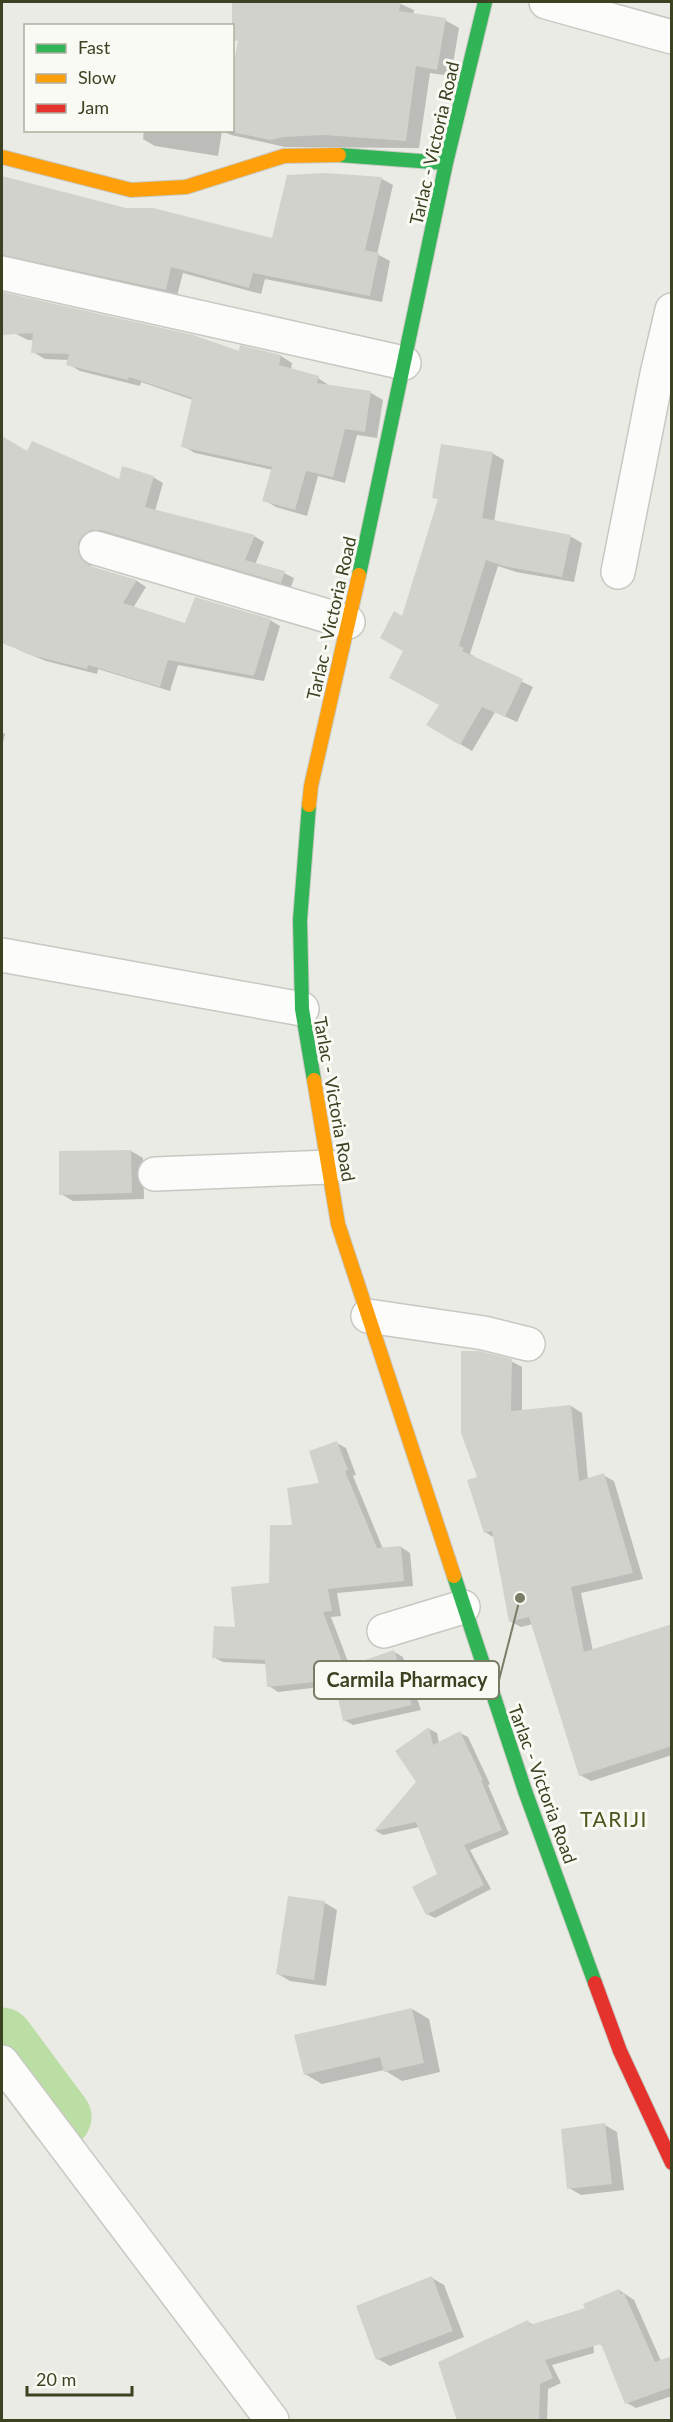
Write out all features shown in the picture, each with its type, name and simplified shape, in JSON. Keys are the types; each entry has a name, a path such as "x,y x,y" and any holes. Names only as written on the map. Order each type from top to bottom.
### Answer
{"main road":[{"name":"Tarlac - Victoria Road","path":"486,2 446,163 311,786 300,920 302,1009 338,1224 525,1791 620,2051 672,2163"},
{"path":"2,157 131,190 186,187 284,156 325,154 446,163"}],"street":[{"path":"546,2 672,38"},
{"path":"2,273 404,363"},
{"path":"618,572 664,376 672,310"},
{"path":"96,548 348,622"},
{"path":"2,956 302,1009"},
{"path":"156,1174 329,1167"},
{"path":"368,1316 484,1334 528,1344"},
{"path":"384,1631 463,1606"},
{"path":"2,2062 272,2421"}],"building":[{"path":"232,2 401,2 399,11 446,18 437,70 416,66 406,141 324,135 270,140 232,132 234,132 234,61 238,41 234,40 234,24 232,24"},
{"path":"325,173 382,177 365,250 379,253 370,296 253,273 249,288 171,267 166,290 2,255 2,176 126,208 153,208 272,238 287,175"},
{"path":"2,292 193,335 239,351 240,345 281,355 279,365 319,376 317,383 371,391 365,432 345,429 333,477 306,471 295,510 262,501 272,467 181,447 192,398 129,377 128,380 66,365 69,354 31,353 33,333 2,335"},
{"path":"2,436 27,451 32,441 119,479 122,466 154,476 145,507 255,535 245,560 285,571 281,583 101,530 91,530 78,542 78,552 82,560 90,566 137,580 123,603 185,623 195,597 271,619 254,676 168,660 160,687 88,665 87,669 34,656 2,643"},
{"path":"441,444 493,452 482,518 571,535 562,577 503,566 486,560 459,646 464,648 462,651 523,679 505,717 482,707 460,745 426,725 439,705 389,678 403,651 380,638 394,611 402,616 438,499 432,498"},
{"path":"131,1150 132,1193 59,1195 59,1151"},
{"path":"461,1351 480,1351 512,1359 511,1411 571,1405 579,1481 604,1473 633,1573 571,1587 584,1652 672,1624 672,1746 579,1776 529,1617 509,1622 492,1531 484,1533 467,1480 477,1477 461,1433"},
{"path":"337,1441 348,1470 345,1471 377,1548 401,1546 404,1581 328,1589 332,1611 323,1612 344,1667 394,1650 412,1705 343,1721 334,1680 267,1687 265,1660 212,1658 214,1626 235,1627 231,1587 269,1583 270,1525 292,1525 287,1488 319,1483 309,1451"},
{"path":"429,1727 433,1745 460,1731 483,1780 481,1780 502,1830 464,1845 484,1885 426,1915 412,1887 437,1874 416,1822 374,1831 416,1782 395,1751"},
{"path":"288,1896 325,1901 314,1980 276,1974"},
{"path":"412,2008 424,2063 384,2072 380,2057 304,2075 294,2035"},
{"path":"605,2123 612,2184 567,2189 561,2129"},
{"path":"432,2276 453,2331 376,2360 356,2306"},
{"path":"619,2289 621,2294 624,2293 655,2362 672,2356 672,2387 625,2404 601,2344 545,2360 553,2378 540,2384 539,2421 457,2421 438,2362 528,2320 530,2325 585,2308 583,2304"}],"waterway":[{"path":"2,2039 60,2117"}],"traffic: fast":[{"path":"359,575 446,163 485,2"},
{"path":"339,155 446,163"},
{"path":"309,805 300,920 302,1009 314,1080"},
{"path":"454,1576 525,1791 595,1983"}],"traffic: slow":[{"path":"2,157 131,190 186,187 284,156 339,155"},
{"path":"309,805 311,786 359,575"},
{"path":"314,1080 338,1224 454,1576"}],"traffic: jam":[{"path":"595,1983 620,2051 672,2163"}],"place":[{"name":"Carmila Pharmacy","path":"520,1598"}],"district":[{"name":"TARIJI","path":"614,1818"}]}
